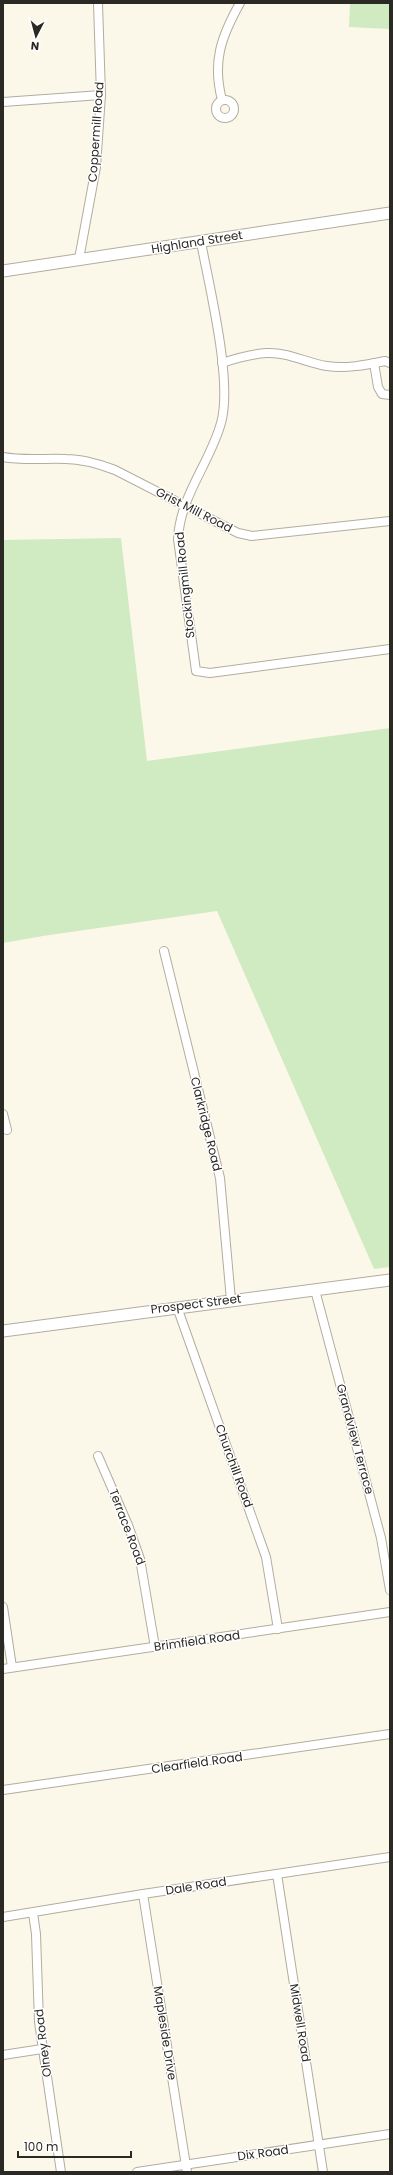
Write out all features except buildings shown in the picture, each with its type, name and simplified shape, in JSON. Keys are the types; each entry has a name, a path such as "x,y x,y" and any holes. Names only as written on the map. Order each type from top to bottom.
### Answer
{"street":[{"name":"Coppermill Road","path":"79,259 96,167 101,95 98,3"},
{"path":"222,100 218,85 217,56 226,26 240,3"},
{"path":"3,102 101,95"},
{"name":"Highland Street","path":"3,271 390,213"},
{"name":"Stockingmill Road","path":"200,242 222,363 224,396 221,422 184,504 179,524 178,539 196,671 210,673 390,649"},
{"path":"222,363 250,355 268,353 295,357 327,366 346,367 385,361 390,362"},
{"path":"374,363 378,387 382,394 390,395"},
{"name":"Grist Mill Road","path":"3,457 38,460 66,459 96,463 115,470 184,504 238,533 252,536 390,522"},
{"name":"Clarkridge Road","path":"164,951 220,1178 231,1300"},
{"path":"3,1114 7,1130"},
{"name":"Prospect Street","path":"3,1331 390,1280"},
{"name":"Grandview Terrace","path":"315,1290 382,1543 390,1590"},
{"name":"Churchill Road","path":"177,1307 266,1557 278,1629"},
{"name":"Terrace Road","path":"98,1456 128,1525 140,1559 155,1647"},
{"path":"3,1607 12,1667"},
{"name":"Brimfield Road","path":"3,1668 390,1612"},
{"name":"Clearfield Road","path":"3,1790 390,1734"},
{"name":"Dale Road","path":"3,1918 144,1894 390,1858"},
{"name":"Midwell Road","path":"277,1874 323,2172"},
{"name":"Mapleside Drive","path":"144,1894 187,2168"},
{"name":"Olney Road","path":"33,1913 42,2049 61,2172"},
{"path":"3,2055 42,2049"},
{"name":"Dix Road","path":"137,2172 187,2168 390,2134"}],"green space":[{"path":"350,3 390,3 390,32 389,29 349,27"},
{"path":"121,538 147,761 390,728 390,1267 374,1269 217,911 3,943 3,540"}]}
